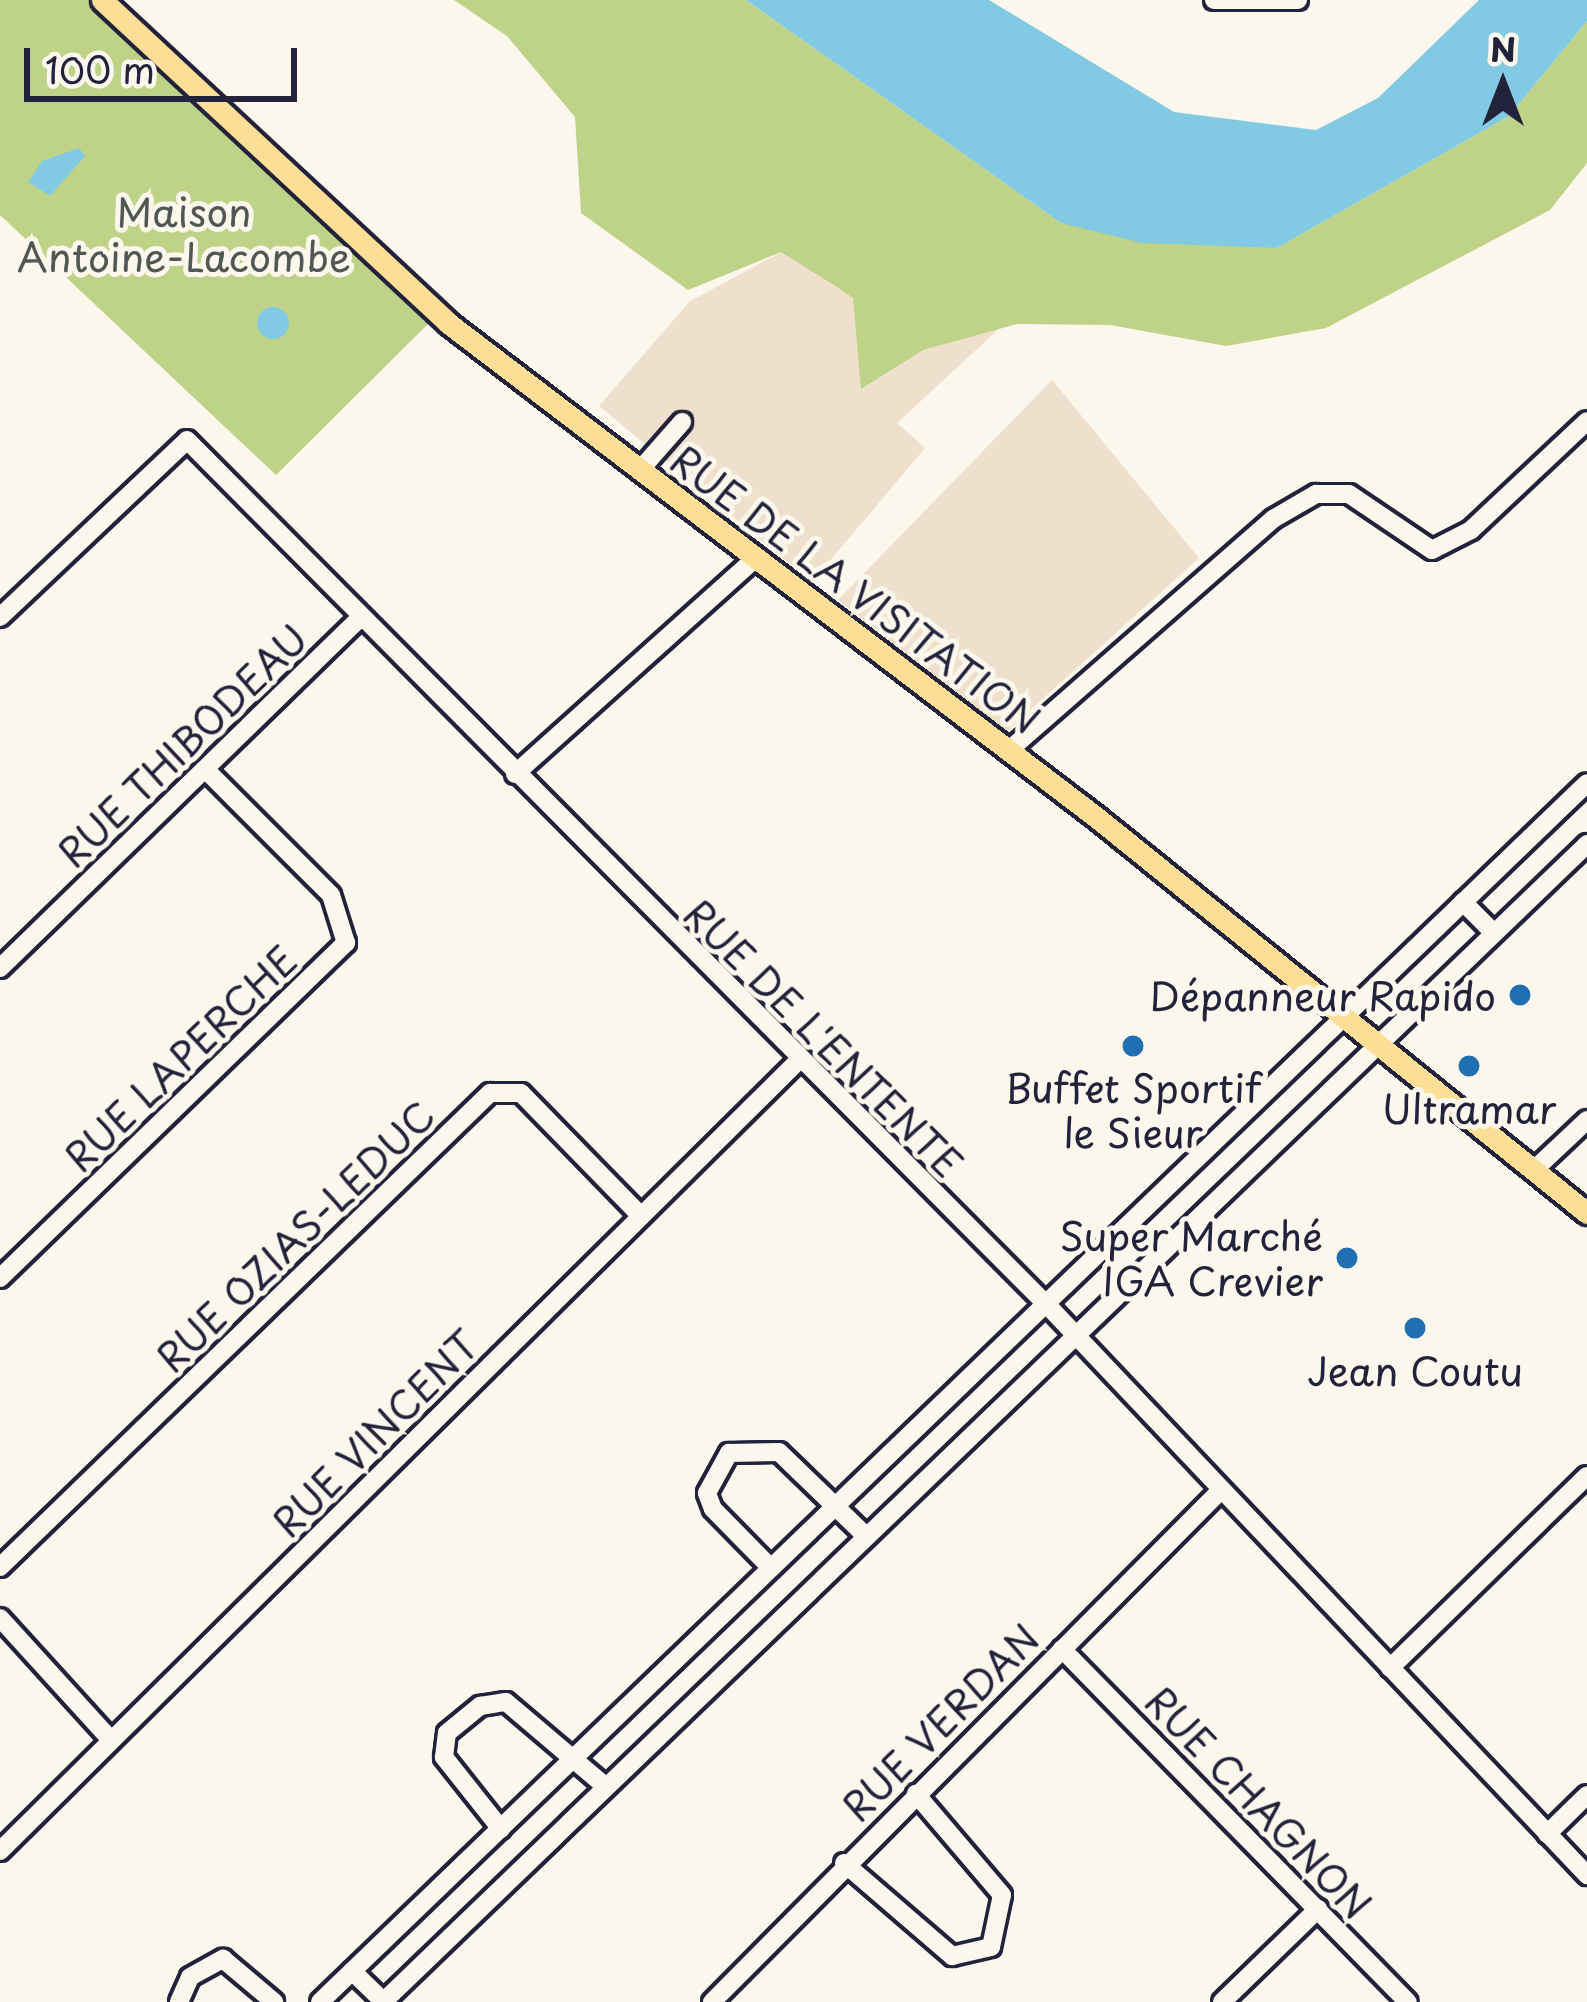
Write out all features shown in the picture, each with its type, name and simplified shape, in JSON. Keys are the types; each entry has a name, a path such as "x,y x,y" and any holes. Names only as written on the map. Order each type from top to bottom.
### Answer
{"main road":[{"name":"RUE DE LA VISITATION","path":"102,0 448,323 1008,751 1587,1213"}],"street":[{"path":"1214,0 1298,0"},
{"path":"1008,751 1273,519 1316,494 1349,494 1432,550 1472,530 1587,421"},
{"path":"640,470 682,422"},
{"name":"RUE DE L'ENTENTE","path":"0,617 187,440 358,620 797,1062 1046,1303 1219,1492 1587,1875"},
{"path":"515,774 755,559"},
{"name":"RUE THIBODEAU","path":"0,968 358,620"},
{"name":"RUE LAPERCHE","path":"0,1278 346,944 331,895 205,769"},
{"path":"320,2002 1587,783"},
{"path":"352,1971 384,2002 864,1534 1587,844"},
{"path":"1463,902 1493,932"},
{"name":"RUE VINCENT","path":"0,1851 797,1062"},
{"name":"RUE OZIAS-LEDUC","path":"0,1567 490,1093 520,1093 641,1216"},
{"path":"1534,1170 1587,1120"},
{"path":"770,1568 713,1509 707,1493 729,1453 779,1452 864,1534"},
{"path":"1390,1669 1587,1476"},
{"name":"RUE VERDAN","path":"712,2002 844,1863 1219,1492"},
{"path":"0,1618 111,1740"},
{"name":"RUE CHAGNON","path":"1062,1648 1408,2002"},
{"path":"501,1828 445,1757 455,1722 506,1702 605,1786"},
{"path":"844,1863 952,1956 992,1947 1002,1895 916,1794"},
{"path":"1547,1834 1587,1795"},
{"path":"1222,2002 1318,1910"},
{"path":"179,2002 190,1977 224,1959 274,2002"}],"shaded area":[{"path":"781,252 1027,303 897,423 925,448 812,582 599,406 689,302"},
{"path":"1052,380 1199,558 1006,732 838,600"}],"green space":[{"name":"Maison Antoine-Lacombe","path":"0,0 101,0 435,317 276,475 0,215"},
{"path":"454,0 746,0 1061,223 1277,248 1509,116 1587,21 1587,163 1550,210 1326,328 1226,346 1110,325 1017,324 923,350 861,389 853,298 837,287 781,252 688,290 581,213 575,117 507,36"}],"water":[{"path":"746,0 989,0 1174,112 1316,130 1378,98 1479,0 1587,0 1587,21 1509,116 1277,248 1142,243 1061,223"},
{"path":"79,148 85,156 50,196 28,182 42,161"},
{"path":"273,307 284,312 289,323 284,334 273,339 262,334 257,323 262,312"}],"place":[{"name":"Dépanneur Rapido","path":"1520,995"},
{"name":"Buffet Sportif le Sieur","path":"1133,1046"},
{"name":"Ultramar","path":"1469,1066"},
{"name":"Super Marché IGA Crevier","path":"1347,1258"},
{"name":"Jean Coutu","path":"1415,1328"}]}
